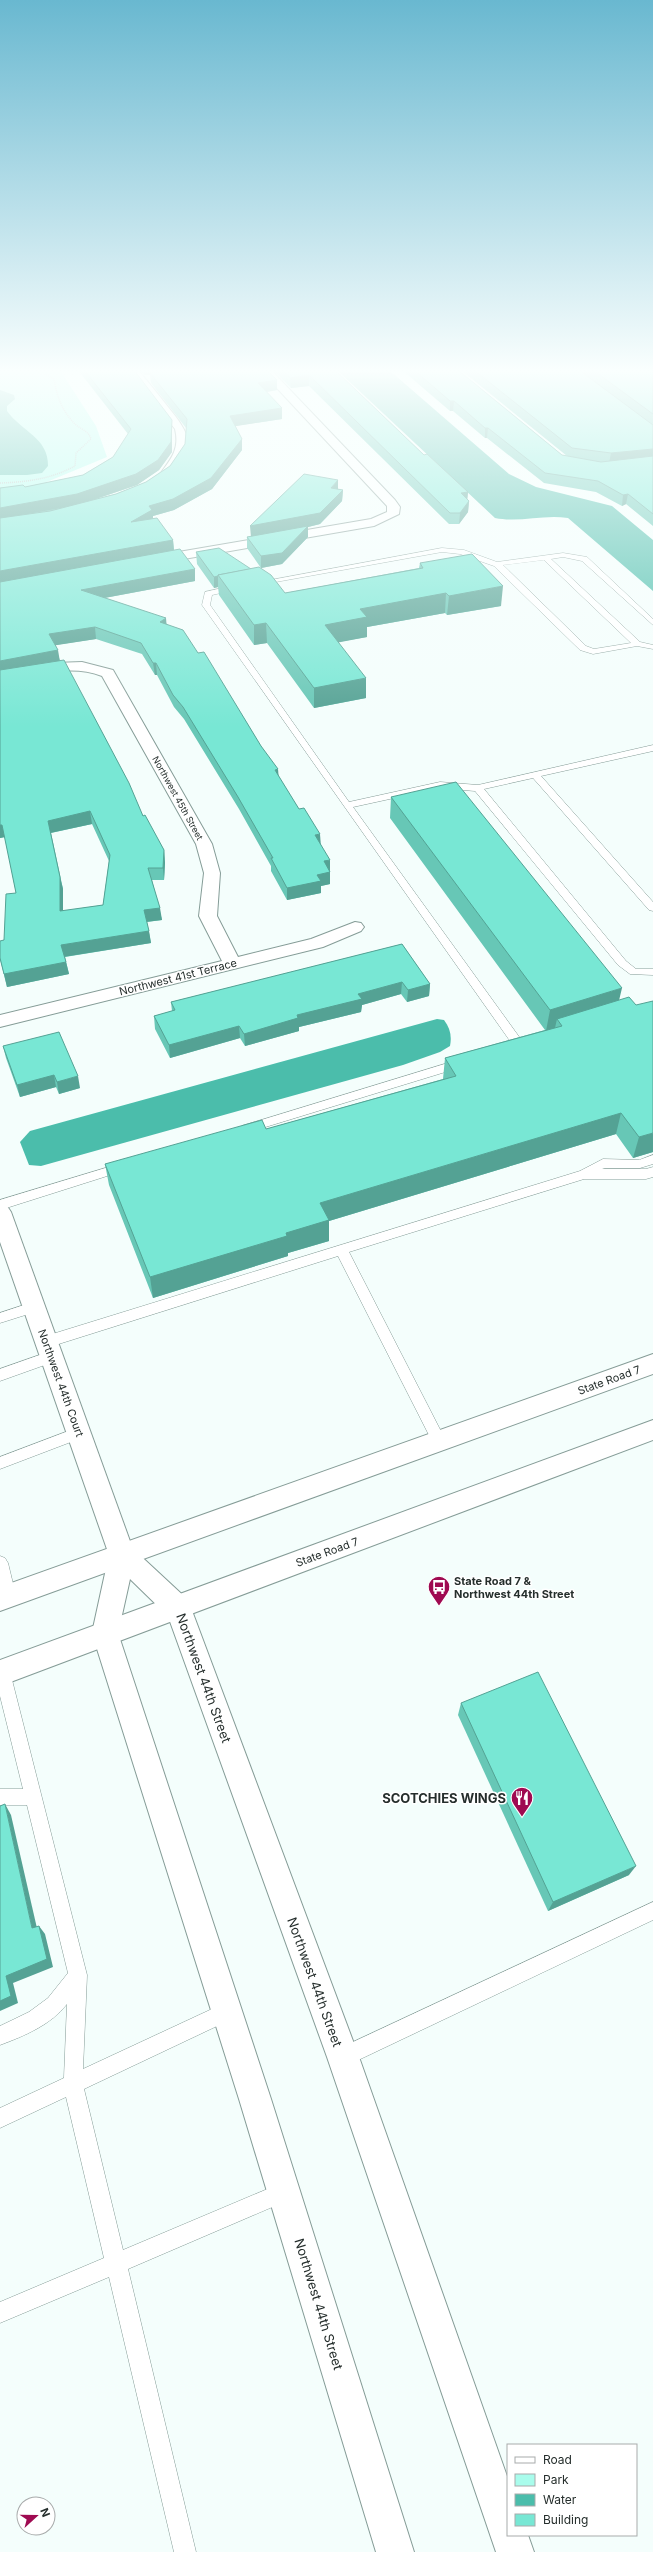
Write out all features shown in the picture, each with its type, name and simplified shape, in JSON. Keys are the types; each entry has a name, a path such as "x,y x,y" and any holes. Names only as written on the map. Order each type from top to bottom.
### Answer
{"street":[{"path":"140,563 390,517 394,511 391,503 378,489"},
{"name":"Northwest 45th Street","path":"0,679 76,665 97,667 108,673 204,844 212,873 208,916 232,963"},
{"name":"Northwest 41st Terrace","path":"0,1021 317,943 355,927"},
{"name":"Northwest 44th Court","path":"1,1216 122,1555"},
{"name":"State Road 7","path":"4,1597 653,1364"},
{"name":"State Road 7","path":"1,1672 178,1608 653,1430"},
{"path":"105,1634 122,1555"},
{"name":"Northwest 44th Street","path":"122,1555 178,1608 343,2057 507,2531"},
{"name":"Northwest 44th Street","path":"105,1634 227,2011 395,2552"},
{"name":"Northwest 44th Street","path":"509,2536 515,2552"}],"lane":[{"path":"519,1045 206,605 208,594 442,550 461,552 498,564 545,557 569,556 584,559 653,623"},
{"path":"545,557 637,644"},
{"path":"498,564 583,648 593,652 637,644 653,647"},
{"path":"347,805 440,785 478,788 653,748"},
{"path":"535,775 653,908"},
{"path":"478,788 622,963 634,972 653,972"},
{"path":"504,1050 534,1040"},
{"path":"237,1132 473,1059"},
{"path":"0,1375 49,1350 341,1250 584,1174 603,1163 640,1164 653,1159"},
{"path":"1,1216 130,1165"},
{"path":"584,1174 646,1174 653,1172"},
{"path":"341,1250 439,1441"},
{"path":"0,1318 34,1306"},
{"path":"0,1463 79,1433"},
{"path":"0,1563 4,1597"},
{"path":"1,1672 78,1975 73,2084 115,2265 185,2552"},
{"path":"0,1797 33,1797"},
{"path":"343,2057 653,1911"},
{"path":"0,2036 36,2019 55,2005 78,1975"},
{"path":"0,2118 227,2011"},
{"path":"0,2313 284,2192"}],"green space":[{"path":"0,489 29,489 20,493 0,496"}],"water":[{"path":"464,489 544,489 612,506 653,540 653,591 568,518 550,517 513,520 495,518"},
{"path":"437,1019 444,1020 448,1026 451,1035 450,1046 440,1052 403,1065 41,1166 29,1165 20,1142 30,1131"}],"building":[{"path":"0,489 91,489 77,494 0,508"},
{"path":"128,489 191,489 173,499 149,506 152,510 131,522 157,518 173,540 0,571 0,518 50,511 116,494"},
{"path":"288,489 343,490 320,513 250,526"},
{"path":"426,489 465,489 468,492 461,493 469,501 460,513 450,513"},
{"path":"612,489 653,489 653,514 628,494 623,495"},
{"path":"308,526 282,553 261,556 247,537"},
{"path":"219,548 251,569 214,577 196,552"},
{"path":"180,549 195,569 81,590 166,618 160,622 183,630 198,653 204,652 261,746 278,769 275,770 299,809 304,808 320,834 315,835 330,860 324,861 330,872 317,875 321,881 287,888 271,858 273,858 238,797 183,707 173,695 156,663 153,663 141,643 95,627 49,634 58,650 0,661 0,582"},
{"path":"472,554 503,586 449,596 446,593 360,609 367,617 325,625 366,678 314,688 266,623 254,625 218,575 259,567 271,575 285,593 423,568 420,563"},
{"path":"64,660 129,783 143,816 145,815 164,850 163,868 148,868 160,908 144,910 149,931 61,945 66,962 4,974 0,958 0,941 4,940 6,894 16,893 2,825 0,825 0,670","holes":["90,811 110,855 103,905 60,911 60,877 48,821"]},
{"path":"456,782 622,988 550,1010 391,797"},
{"path":"402,944 430,984 408,990 402,982 358,994 362,999 297,1015 298,1018 244,1034 239,1026 169,1045 154,1016 175,1010 171,1002"},
{"path":"629,997 636,1005 653,1001 653,1133 639,1137 621,1113 320,1203 329,1220 286,1233 287,1236 150,1277 105,1164 262,1120 266,1129 456,1076 445,1058 562,1026 557,1019"},
{"path":"59,1032 78,1076 57,1082 54,1075 17,1085 3,1046"},
{"path":"538,1672 636,1866 553,1902 461,1703"},
{"path":"5,1804 32,1928 39,1926 47,1959 6,1976 11,1996 0,2001 0,1806"}],"place":[{"name":"State Road 7 & Northwest 44th Street","path":"439,1606"},
{"name":"SCOTCHIES WINGS","path":"522,1818"}]}
